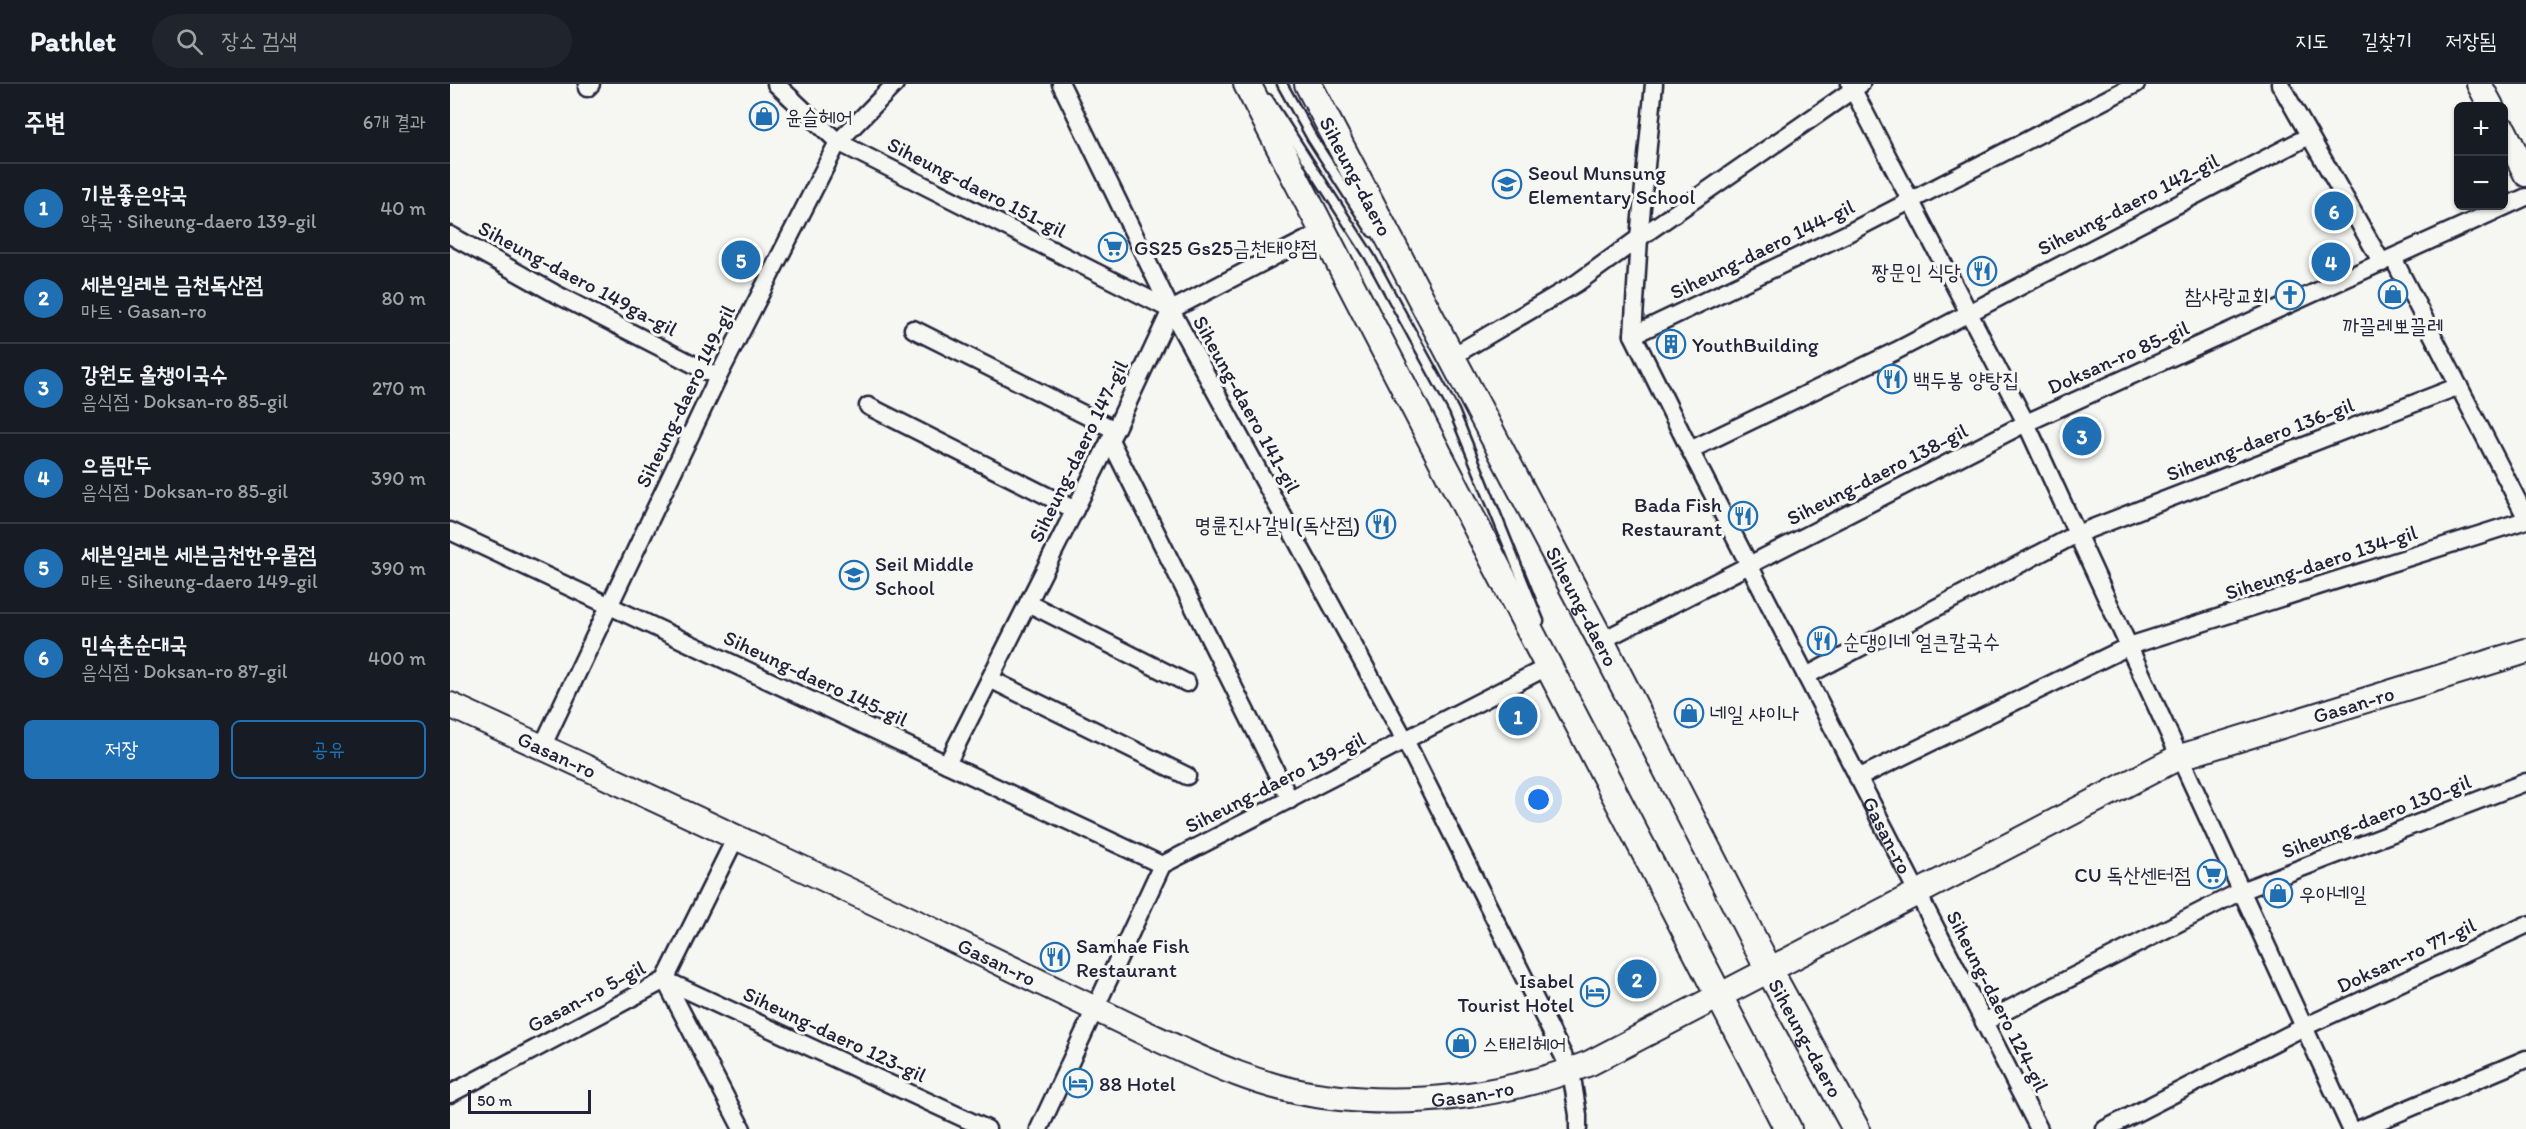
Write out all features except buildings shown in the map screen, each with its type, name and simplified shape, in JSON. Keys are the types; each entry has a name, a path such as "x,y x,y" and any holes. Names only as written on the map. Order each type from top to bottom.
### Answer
{"main road":[{"path":"1247,84 1548,656 1583,732 1750,1056 1792,1124"},
{"name":"Siheung-daero","path":"1308,84 1601,641 1769,970 1856,1129"},
{"path":"2479,84 2489,102"},
{"path":"2508,138 2526,174"},
{"name":"Gasan-ro","path":"450,705 737,835 1246,1079 1321,1096 1399,1102 1432,1100 1516,1087 1590,1063 2180,757 2526,651"}],"street":[{"name":"Siheung-daero 151-gil","path":"776,84 838,142 1171,310"},
{"name":"Siheung-daero 149-gil","path":"542,747 718,376 838,142 895,84"},
{"name":"Siheung-daero 141-gil","path":"1061,84 1171,310 1405,740"},
{"path":"1654,84 1639,238 1633,335 1858,778"},
{"name":"Siheung-daero 144-gil","path":"1633,335 1910,201 2136,84"},
{"path":"2280,84 2387,260 2459,386"},
{"path":"1446,348 1577,283 1854,86 1910,201 2025,423 2351,1129"},
{"name":"Siheung-daero 142-gil","path":"1690,450 1896,351 2309,135"},
{"name":"Doksan-ro 85-gil","path":"2025,423 2526,197"},
{"path":"1171,310 1323,231"},
{"name":"Siheung-daero 149ga-gil","path":"450,235 554,293 718,376"},
{"name":"Siheung-daero 147-gil","path":"947,764 1075,510 1171,310"},
{"path":"913,329 1112,435 1290,800"},
{"name":"Siheung-daero 134-gil","path":"1858,778 2129,646 2526,518 2459,386"},
{"name":"Siheung-daero 136-gil","path":"1806,676 2077,534 2459,386"},
{"path":"868,406 1075,510"},
{"name":"Siheung-daero 138-gil","path":"1601,641 2025,423"},
{"name":"Siheung-daero 145-gil","path":"450,531 1162,865"},
{"path":"1028,603 1187,683"},
{"name":"Siheung-daero 139-gil","path":"1162,865 1405,740 1548,656"},
{"path":"990,679 1187,776"},
{"path":"1405,740 1570,1071 1578,1115 1578,1129"},
{"name":"Gasan-ro","path":"1858,778 1917,893"},
{"name":"Siheung-daero 130-gil","path":"1984,1022 2241,891 2526,782"},
{"name":"Gasan-ro 5-gil","path":"450,1094 665,980 737,835"},
{"path":"1039,1129 1162,865"},
{"name":"Siheung-daero 124-gil","path":"1917,893 2039,1129"},
{"name":"Doksan-ro 77-gil","path":"2105,1129 2304,1027 2526,925"},
{"path":"665,980 742,1129"},
{"name":"Siheung-daero 123-gil","path":"665,980 987,1129"},
{"path":"2360,1129 2526,1059"}],"lane":[{"path":"1257,84 1370,257 1454,411 1544,634"},
{"path":"1282,84 1312,138 1377,238"},
{"path":"1383,248 1446,348"}],"place":[{"name":"윤슬헤어","path":"764,116"},
{"name":"Seoul Munsung Elementary School","path":"1507,184"},
{"name":"민속촌순대국","path":"2334,211"},
{"name":"GS25 Gs25금천태양점","path":"1113,247"},
{"name":"세븐일레븐 세븐금천한우물점","path":"741,260"},
{"name":"으뜸만두","path":"2331,262"},
{"name":"짱문인 식당","path":"1982,271"},
{"name":"까끌레뽀끌레","path":"2393,294"},
{"name":"참사랑교회","path":"2290,295"},
{"name":"YouthBuilding","path":"1671,344"},
{"name":"백두봉 양탕집","path":"1892,379"},
{"name":"강원도 올챙이국수","path":"2082,436"},
{"name":"Bada Fish Restaurant","path":"1743,516"},
{"name":"명륜진사갈비(독산점)","path":"1381,524"},
{"name":"Seil Middle School","path":"854,575"},
{"name":"순댕이네 얼큰칼국수","path":"1822,641"},
{"name":"네일 샤이나","path":"1689,713"},
{"name":"기분좋은약국","path":"1518,716"},
{"name":"CU 독산센터점","path":"2212,874"},
{"name":"우아네일","path":"2278,893"},
{"name":"Samhae Fish Restaurant","path":"1055,957"},
{"name":"세븐일레븐 금천독산점","path":"1637,979"},
{"name":"Isabel Tourist Hotel","path":"1595,992"},
{"name":"스태리헤어","path":"1461,1043"},
{"name":"88 Hotel","path":"1078,1083"}]}
